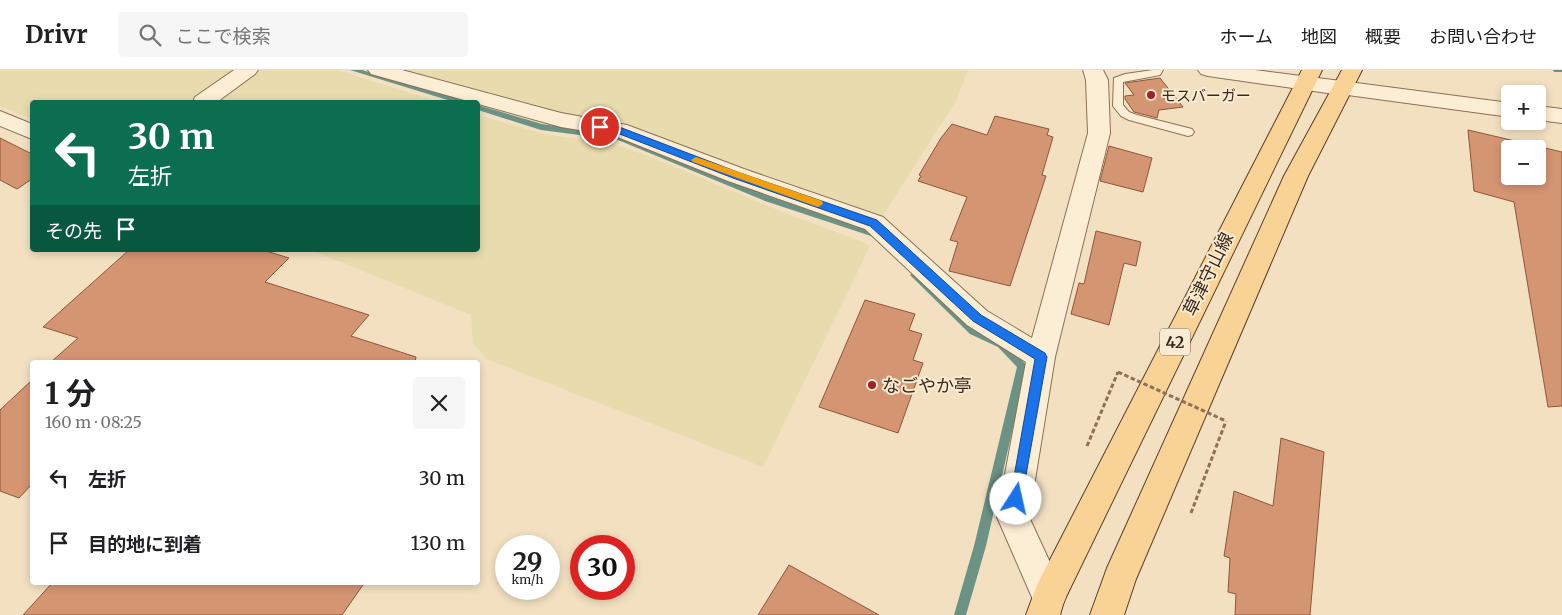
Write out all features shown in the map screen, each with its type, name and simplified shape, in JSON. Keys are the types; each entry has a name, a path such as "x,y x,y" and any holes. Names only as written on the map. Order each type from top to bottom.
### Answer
{"main road":[{"name":"草津守山線","path":"1046,606 1308,76"},
{"name":"42","path":"1108,615 1119,579 1208,373 1296,176 1346,79"}],"street":[{"path":"206,100 248,70"},
{"path":"378,70 561,120 619,130 736,176 874,223 977,318 1041,357"},
{"path":"1046,606 1013,517 1041,357 1099,133 1097,80 1093,70"},
{"path":"1208,70 1346,79 1501,108"},
{"path":"1546,114 1562,116"},
{"path":"0,118 30,131"}],"lane":[{"path":"1158,70 1156,73 1125,77 1118,80 1118,106 1125,114 1133,118 1188,132"}],"path":[{"path":"1085,451 1118,372 1226,421 1191,513"}],"shaded area":[{"path":"0,70 237,70 196,100 30,100 30,118 0,106"},
{"path":"256,70 337,70 433,100 216,100"},
{"path":"400,70 968,70 956,101 880,220 560,115"},
{"path":"480,116 544,134 613,144 651,157 870,246 763,467 486,359 473,343 471,315 316,252 480,252"}],"building":[{"name":"モスバーガー","path":"1160,78 1183,107 1159,110 1157,118 1134,112 1125,96 1134,95 1125,83"},
{"path":"995,116 1049,129 1047,135 1053,137 1042,175 1046,176 1010,286 949,271 958,242 950,240 967,197 918,181 921,176 919,175 941,138 952,124 987,135"},
{"path":"1468,130 1511,140 1501,140 1501,185 1546,185 1546,148 1562,152 1562,406 1548,407 1514,202 1474,191"},
{"path":"0,138 30,153 30,180 17,189 0,180"},
{"path":"1109,146 1152,158 1143,192 1100,181"},
{"path":"1096,231 1141,242 1136,266 1124,263 1109,325 1071,314 1079,283 1084,284"},
{"path":"127,252 270,252 289,258 265,282 369,315 351,336 416,357 415,360 53,360 78,338 43,327"},
{"name":"なごやか亭","path":"865,300 915,314 909,330 922,334 913,360 923,363 898,433 819,407"},
{"path":"30,382 30,486 19,498 0,491 0,410"},
{"path":"1281,438 1324,452 1310,615 1235,615 1236,594 1228,592 1230,558 1224,556 1234,491 1273,506"},
{"path":"789,565 879,615 758,615"},
{"path":"50,585 363,585 342,615 23,615"}],"waterway":[{"path":"354,70 454,100"},
{"path":"1557,70 1562,70"},
{"path":"480,109 541,127 620,138 768,199 877,235"},
{"path":"915,275 973,331 1002,344 1022,366 980,546 960,615"}],"slow traffic":[{"path":"696,160 818,204"}],"place":[{"name":"モスバーガー","path":"1151,95"},
{"name":"なごやか亭","path":"872,385"}],"route":[{"path":"600,127 619,130 736,176 874,223 977,318 1041,357 1016,499"}]}
